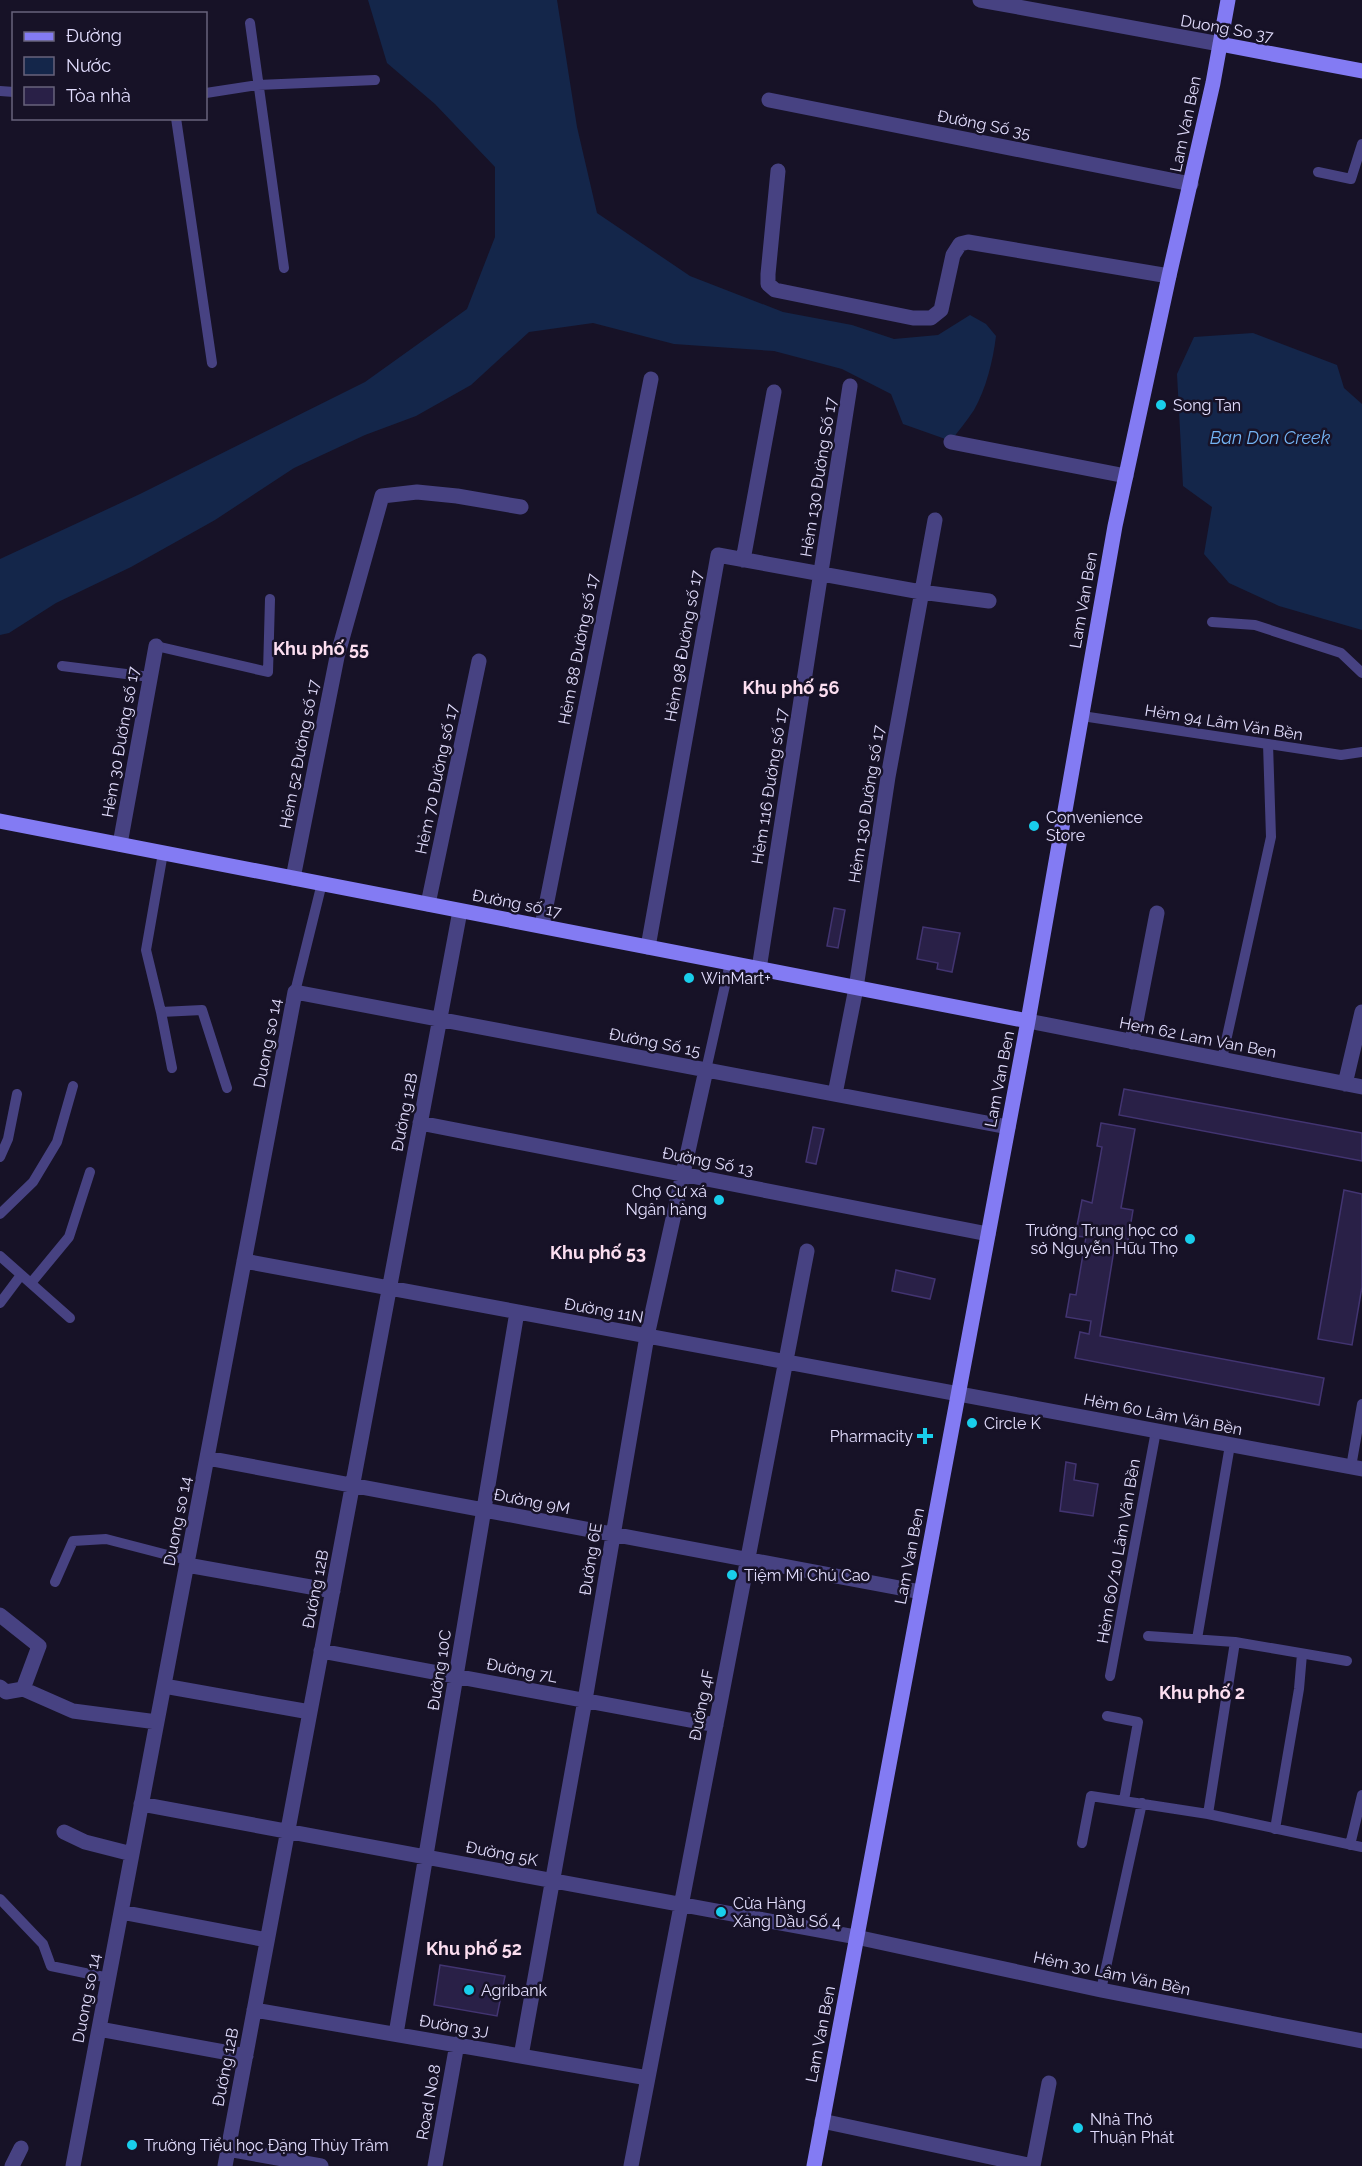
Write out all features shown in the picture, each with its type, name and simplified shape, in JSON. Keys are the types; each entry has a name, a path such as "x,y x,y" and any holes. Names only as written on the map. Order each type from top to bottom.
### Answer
{"street":[{"name":"Duong So 37","path":"980,0 1362,71"},
{"name":"Lam Van Ben","path":"814,2166 1028,1021 1115,526 1168,276 1191,184 1228,0"},
{"name":"Đường Số 35","path":"770,100 1191,184"},
{"path":"778,171 768,274 768,284 775,290 914,318 931,318 941,310 953,255 960,244 968,242 1168,276"},
{"name":"Hẻm 88 Đường số 17","path":"542,926 651,379"},
{"name":"Hẻm 130 Đường Số 17","path":"820,574 850,386"},
{"path":"743,560 774,392"},
{"path":"951,442 1126,476"},
{"name":"Hẻm 52 Đường số 17","path":"293,878 337,657 382,496 417,492 458,496 521,507"},
{"name":"Hẻm 130 Đường số 17","path":"835,1094 856,988 886,787 935,520"},
{"name":"Hẻm 98 Đường số 17","path":"648,947 718,555 921,592 989,601"},
{"name":"Hẻm 116 Đường số 17","path":"759,969 820,574"},
{"name":"Hẻm 30 Đường số 17","path":"120,844 156,646"},
{"name":"Hẻm 70 Đường số 17","path":"428,904 479,661"},
{"name":"Đường số 17","path":"0,821 1028,1021"},
{"name":"Đường 12B","path":"225,2166 460,911"},
{"path":"1132,1042 1157,914"},
{"name":"Đường Số 15","path":"295,992 1008,1127"},
{"name":"Duong so 14","path":"73,2166 295,992"},
{"path":"1345,1084 1362,1012"},
{"name":"Hem 62 Lam Van Ben","path":"1028,1021 1362,1087"},
{"name":"Đường 6E","path":"521,2056 647,1336 706,1070"},
{"name":"Đường Số 13","path":"420,1123 988,1234"},
{"name":"Đường 4F","path":"631,2166 807,1251"},
{"name":"Đường 11N","path":"244,1261 958,1394"},
{"name":"Đường 10C","path":"396,2034 517,1312"},
{"name":"Hẻm 60 Lâm Văn Bền","path":"958,1394 1356,1468"},
{"name":"Đường 9M","path":"207,1458 921,1592"},
{"path":"187,1563 333,1591"},
{"path":"0,1615 39,1646 23,1689"},
{"name":"Đường 7L","path":"321,1652 716,1725"},
{"path":"164,1686 310,1712"},
{"path":"0,1687 6,1692 23,1689 73,1711 157,1722"},
{"name":"Đường 5K","path":"141,1804 856,1937"},
{"path":"64,1832 85,1842 132,1854"},
{"path":"121,1912 267,1940"},
{"name":"Hẻm 30 Lâm Văn Bền","path":"856,1937 1101,1990 1362,2041"},
{"name":"Đường 3J","path":"254,2010 648,2078"},
{"path":"99,2029 246,2056"},
{"name":"Road No.8","path":"435,2166 457,2044"},
{"path":"822,2121 1033,2166 1049,2083"},
{"path":"12,2166 21,2148"},
{"path":"228,2149 321,2166"}],"lane":[{"path":"250,23 284,268"},
{"path":"207,93 258,85 375,80"},
{"path":"176,120 212,363"},
{"path":"1318,172 1351,178 1362,144"},
{"path":"156,646 268,672 270,599"},
{"path":"1212,622 1255,625 1341,653 1362,673"},
{"path":"62,666 150,677"},
{"name":"Hẻm 94 Lâm Văn Bền","path":"1082,716 1341,755 1362,752"},
{"path":"1222,1059 1271,837 1268,744"},
{"path":"163,853 146,950 172,1068"},
{"name":"Duong so 14","path":"295,992 322,883"},
{"path":"706,1070 730,963"},
{"path":"161,1012 202,1010 226,1088"},
{"path":"0,1214 33,1182 57,1142 73,1086"},
{"path":"0,1157 8,1139 17,1094"},
{"path":"31,1283 69,1237 90,1172"},
{"path":"0,1256 70,1318"},
{"path":"0,1303 21,1275"},
{"path":"1356,1468 1362,1404"},
{"name":"Hẻm 60/10 Lâm Văn Bền","path":"1110,1676 1156,1431"},
{"path":"1197,1639 1230,1445"},
{"path":"55,1582 73,1541 106,1539 187,1563"},
{"path":"1148,1636 1235,1642 1347,1661"},
{"path":"1208,1814 1235,1642"},
{"path":"1275,1829 1299,1689 1302,1654"},
{"path":"1107,1716 1138,1722 1124,1800"},
{"path":"1082,1843 1091,1796 1208,1814 1356,1846 1362,1795"},
{"path":"1101,1990 1142,1803"},
{"path":"0,1899 43,1944 51,1966 109,1978"}],"water":[{"path":"368,0 557,0 577,127 597,213 690,276 783,312 852,325 894,339 938,335 970,315 986,324 996,336 988,374 974,410 951,441 903,424 891,394 842,369 774,351 674,344 593,323 529,332 471,385 416,416 365,435 294,468 215,520 131,567 56,603 9,633 0,635 0,559 140,494 365,382 467,309 495,237 495,167 435,104 387,63"},
{"name":"Ban Don Creek","path":"1253,333 1337,365 1344,388 1362,404 1362,630 1279,606 1229,583 1204,554 1212,507 1183,486 1177,374 1194,337"}],"building":[{"path":"834,908 845,910 838,948 827,946"},
{"path":"923,927 960,933 952,972 937,969 938,963 917,959"},
{"path":"1124,1089 1362,1133 1362,1161 1119,1115"},
{"name":"Trường Trung học cơ sở Nguyễn Hữu Thọ","path":"1101,1123 1135,1129 1121,1208 1133,1210 1127,1246 1115,1244 1100,1336 1324,1378 1319,1405 1075,1358 1080,1332 1089,1334 1091,1321 1066,1317 1070,1294 1076,1295 1086,1237 1075,1236 1082,1200 1092,1203 1102,1147 1097,1146"},
{"path":"813,1127 824,1129 816,1164 806,1162"},
{"path":"1344,1190 1362,1194 1362,1287 1352,1345 1318,1339"},
{"path":"896,1270 935,1279 930,1299 892,1291"},
{"path":"1066,1462 1076,1464 1074,1480 1098,1484 1093,1516 1060,1511"},
{"name":"Agribank","path":"440,1965 505,1976 497,2016 434,2005"}],"place":[{"name":"Song Tan","path":"1161,405"},
{"name":"Convenience Store","path":"1034,826"},
{"name":"WinMart+","path":"689,978"},
{"name":"Chợ Cư xá Ngân hàng","path":"719,1200"},
{"name":"Trường Trung học cơ sở Nguyễn Hữu Thọ","path":"1190,1239"},
{"name":"Circle K","path":"972,1423"},
{"name":"Pharmacity","path":"925,1436"},
{"name":"Tiệm Mì Chú Cao","path":"732,1575"},
{"name":"Cửa Hàng Xăng Dầu Số 4","path":"721,1912"},
{"name":"Agribank","path":"469,1990"},
{"name":"Nhà Thờ Thuận Phát","path":"1078,2128"},
{"name":"Trường Tiểu học Đặng Thùy Trâm","path":"132,2145"}],"district":[{"name":"Khu phố 55","path":"321,649"},
{"name":"Khu phố 56","path":"791,688"},
{"name":"Khu phố 53","path":"598,1253"},
{"name":"Khu phố 2","path":"1202,1693"},
{"name":"Khu phố 52","path":"474,1949"}]}
